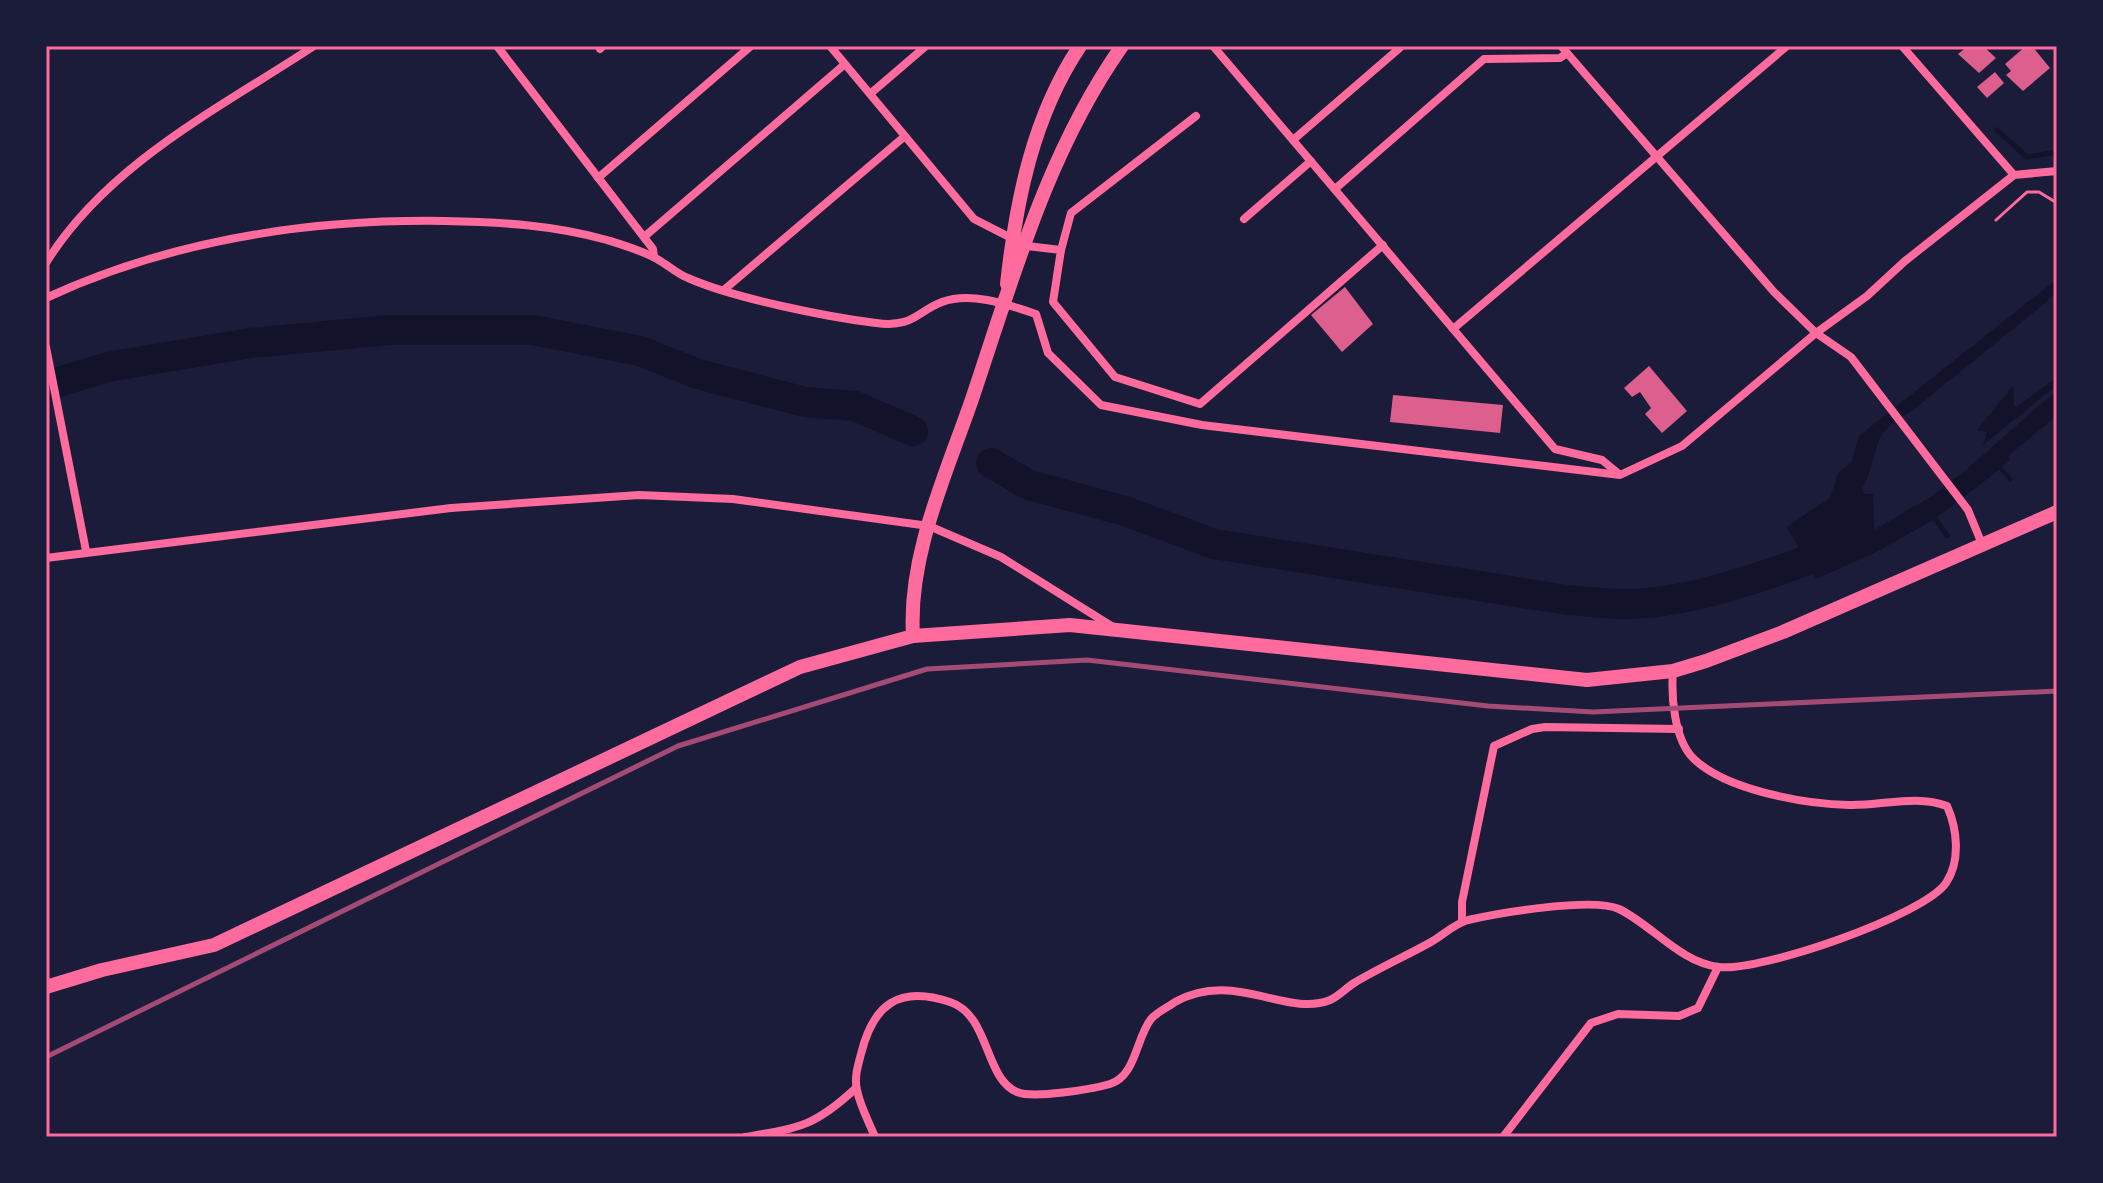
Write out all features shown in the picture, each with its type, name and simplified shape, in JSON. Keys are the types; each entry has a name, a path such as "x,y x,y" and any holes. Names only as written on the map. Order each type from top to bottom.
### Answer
{"highway":[{"path":"1005,304 1011,237 1045,112 1080,46"},
{"path":"913,636 911,597 929,526 1027,246 1034,218 1073,127 1122,46"},
{"path":"46,987 102,970 214,945 800,667 913,636 1070,625 1587,680 1673,671 1783,632 2057,512"}],"street":[{"path":"46,263 90,204 131,168 314,46"},
{"path":"497,46 653,249 654,257"},
{"path":"598,178 751,46"},
{"path":"830,46 974,219 1027,246 1061,250"},
{"path":"870,94 926,46"},
{"path":"1213,46 1555,449 1602,460 1620,475"},
{"path":"1293,140 1402,46"},
{"path":"1453,329 1787,46"},
{"path":"1903,46 2014,175"},
{"path":"1335,189 1484,59 1560,58 1564,50 1774,292 1816,333 1851,357 1968,510 1982,544"},
{"path":"644,237 845,64"},
{"path":"1196,116 1071,213 1061,250 1053,302 1115,377 1200,404"},
{"path":"725,289 905,136"},
{"path":"1244,219 1311,161"},
{"path":"46,298 93,276 181,249 281,229 382,220 538,224 607,240 654,257 688,278 725,289 879,324 913,321 939,303 958,297 1005,304 1036,314 1048,353 1101,405 1202,425 1620,475 1682,446 1816,333 1867,296 1905,261 2014,175 2057,171"},
{"path":"1200,404 1383,245"},
{"path":"46,347 86,551"},
{"path":"1200,404 1202,425"},
{"path":"1543,466 1555,449"},
{"path":"46,558 451,508 639,495 733,499 929,526 1001,557 1124,633"},
{"path":"875,1137 856,1088 866,1031 874,1014 892,1002 912,997 952,1002 973,1018 1004,1083 1015,1091 1029,1095 1111,1084 1125,1077 1152,1018 1196,992 1257,993 1296,1003 1329,1000 1462,922 1567,906 1616,907 1689,956 1718,967 1752,964 1797,953 1926,902 1951,874 1956,840 1954,822 1947,806 1931,800 1849,805 1773,794 1717,777 1690,756 1679,729 1671,694 1673,671"},
{"path":"1462,922 1462,902 1494,746 1532,729 1545,727 1679,729"},
{"path":"1503,1137 1591,1023 1618,1014 1679,1016 1698,1008 1718,967"},
{"path":"745,1137 810,1124 828,1114 856,1088"}],"path":[{"path":"1996,220 2027,192 2039,192 2057,203"}],"shaded area":[{"path":"2057,279 2057,292 2044,304 1888,427 1878,444 1862,489 1864,494 1873,494 1874,530 1932,496 1966,470 2057,390 2057,420 2055,417 2008,456 2010,460 2002,467 2013,480 2010,482 1999,470 1937,517 1951,536 1946,539 1933,520 1876,552 1816,579 1787,527 1830,498 1838,474 1852,461 1859,436"},
{"path":"2057,377 2057,385 1983,445 1987,432 1977,430 2013,386 2014,406 2018,406"}],"building":[{"path":"1968,46 1983,46 1996,58 1979,73 1958,54"},
{"path":"2026,46 2032,46 2050,68 2023,91 2006,75 2011,71 2005,64"},
{"path":"1995,72 2004,83 1987,98 1977,87"},
{"path":"1345,287 1373,324 1342,352 1311,315"},
{"path":"1649,366 1687,411 1662,433 1645,414 1651,408 1640,392 1632,397 1624,388"},
{"path":"1393,395 1503,405 1500,433 1390,422"}],"waterway":[{"path":"1997,130 2027,157 2057,152"},
{"path":"46,386 108,367 251,343 389,330 533,330 640,351 698,374 805,402 855,406 913,431"},
{"path":"991,463 1029,485 1125,511 1214,544 1567,600 1623,604 1680,598 1736,584 1845,548"}],"railway":[{"path":"46,1057 678,746 927,669 1087,660 1488,706 1593,712 2057,691"}]}
